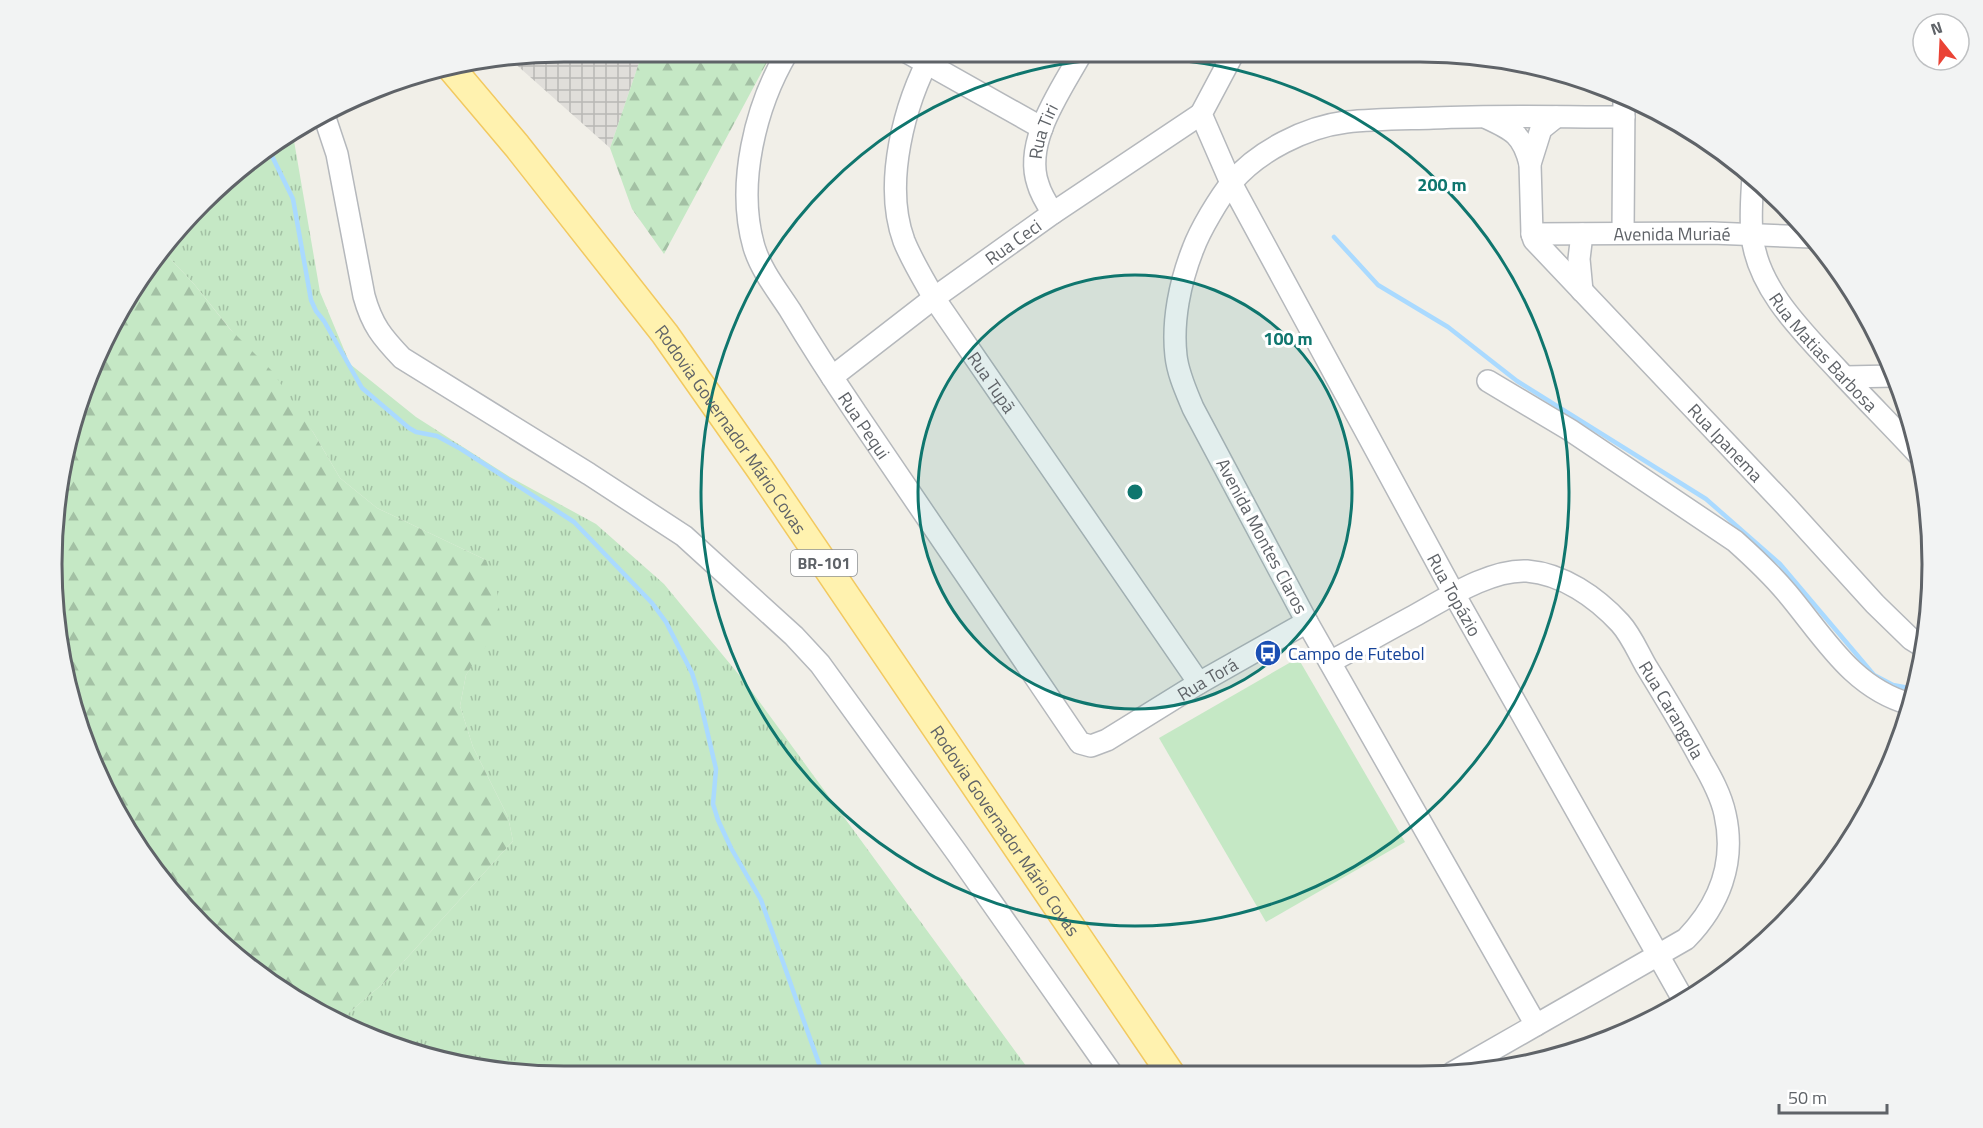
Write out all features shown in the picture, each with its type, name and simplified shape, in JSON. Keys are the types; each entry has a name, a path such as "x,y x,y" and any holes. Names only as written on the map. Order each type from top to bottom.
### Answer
{"main road":[{"name":"Rodovia Governador Mário Covas","path":"456,73 665,334 767,479 1166,1066"}],"street":[{"name":"Rua Pequi","path":"782,62 771,84 754,141 748,175 750,229 761,265 832,377 1080,743 1091,746 1107,740"},
{"name":"Rua Tupã","path":"928,62 904,126 898,162 896,196 898,218 910,256 934,298 1199,683"},
{"path":"938,62 1042,128"},
{"name":"Rua Tiri","path":"1053,213 1041,193 1034,171 1035,148 1042,128 1077,62"},
{"path":"1201,114 1229,62"},
{"path":"1623,233 1624,108"},
{"name":"Avenida Montes Claros","path":"1536,1024 1307,622 1193,408 1176,357 1175,334 1185,268 1196,240 1231,183 1250,165 1291,139 1324,126 1346,122 1484,116 1556,117 1624,108"},
{"name":"Rua Ceci","path":"832,377 934,298 1053,213 1201,114"},
{"name":"Rua Topázio","path":"1201,114 1231,183 1454,594 1679,993"},
{"name":"Avenida Montes Claros","path":"1484,116 1517,134 1527,150 1530,164"},
{"path":"1532,234 1530,164 1541,129 1556,117"},
{"path":"326,122 337,154 364,296 370,318 382,337 402,358 684,536 795,636 820,664 950,843 1106,1066"},
{"name":"Rua Matias Barbosa","path":"1753,189 1752,236 1759,263 1783,307 1906,441"},
{"name":"Avenida Muriaé","path":"1532,234 1623,233 1800,237"},
{"name":"Rua Ipanema","path":"1532,234 1536,242 1786,506 1875,604 1915,642"},
{"path":"1582,234 1580,259 1582,291"},
{"path":"1845,376 1885,376"},
{"path":"1488,381 1570,430 1735,542 1773,577 1856,676 1887,696 1902,701"},
{"name":"Rua Carangola","path":"1330,662 1454,594 1490,578 1504,573 1525,571 1551,575 1598,602 1622,625 1694,746 1717,789 1725,814 1728,839 1725,869 1717,898 1703,921 1686,939 1658,957 1536,1024"},
{"name":"Rua Torá","path":"1107,740 1199,683 1307,622"},
{"path":"1468,1064 1536,1024"}],"shaded area":[{"path":"639,62 610,148 516,64"}],"green space":[{"path":"639,62 767,62 664,254 632,209 610,148"},
{"path":"294,141 320,292 350,364 416,417 510,477 596,524 664,584 745,682 1026,1066 531,1065 466,1057 434,1049 402,1040 345,1016 386,981 513,841 508,817 473,747 460,706 466,675 482,650 486,560 377,508 340,478 313,432 194,284 167,255 233,186 258,165"},
{"path":"167,255 194,284 230,329 272,371 313,432 340,478 377,508 486,560 497,591 501,624 466,675 460,706 473,747 508,817 513,841 386,981 345,1016 285,982 233,942 186,895 146,843 113,786 88,726 71,662 63,597 63,531 71,466 88,402 113,342 146,285"},
{"path":"1298,658 1405,842 1266,922 1159,738"}],"waterway":[{"path":"272,155 293,199 311,300 362,388 409,428 416,432 437,436 461,449 574,522 652,603 666,622 692,673 698,692 716,769 713,804 718,820 731,848 761,900 820,1066"},
{"path":"1334,237 1378,285 1448,327 1517,381 1706,499 1780,564 1874,675 1893,685 1906,687"}],"place":[{"name":"Campo de Futebol","path":"1268,653"}]}
